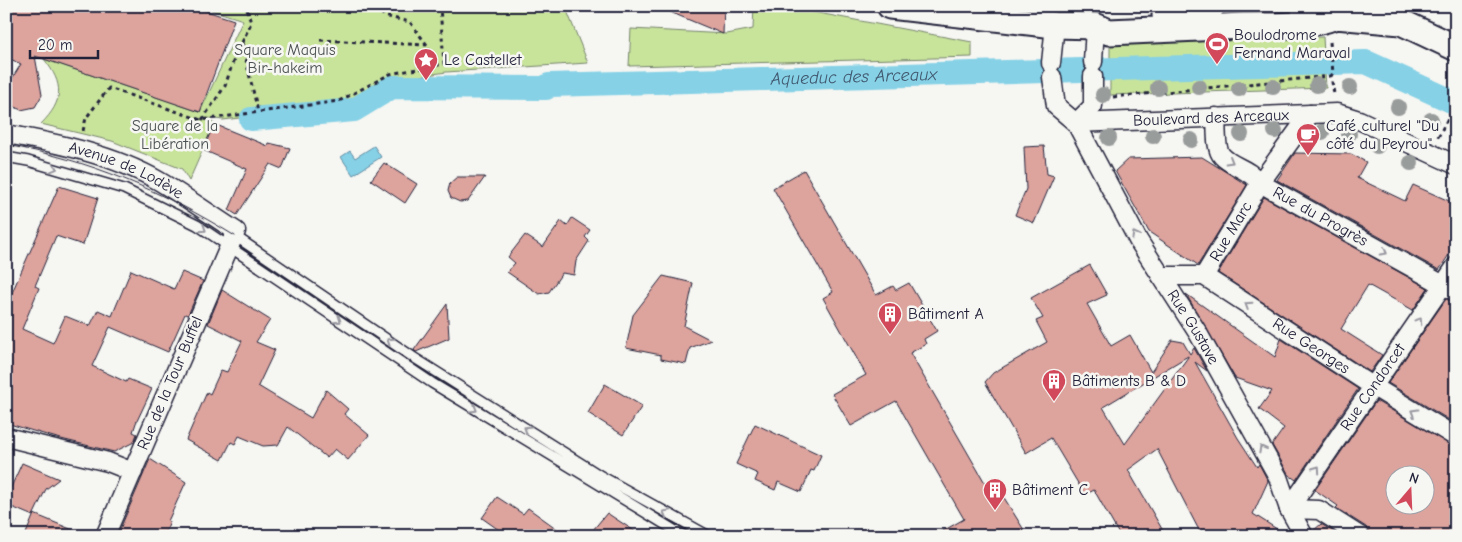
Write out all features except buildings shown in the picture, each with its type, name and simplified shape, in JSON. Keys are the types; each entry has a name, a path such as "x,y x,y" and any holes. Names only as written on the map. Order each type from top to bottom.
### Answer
{"street":[{"path":"890,6 1055,26 1095,26 1109,32 1255,26 1294,27 1335,19 1401,22"},
{"path":"1095,26 1108,19 1188,14 1212,6"},
{"path":"1303,6 1335,19"},
{"path":"1368,6 1456,48"},
{"name":"Rue Gustave","path":"1055,26 1052,70 1056,106 1076,122 1089,151 1138,240 1198,333 1273,468 1290,509 1304,536"},
{"path":"1076,122 1093,106 1095,26"},
{"name":"Boulevard des Arceaux","path":"1076,122 1338,113 1359,120 1456,165"},
{"name":"Rue Marc","path":"1204,276 1260,183 1310,114"},
{"name":"Rue du Progrès","path":"1216,118 1219,150 1222,156 1252,174 1260,183 1449,289"},
{"name":"Avenue de Lodève","path":"6,134 78,150 123,165 158,180 234,238"},
{"name":"Rue de la Tour Buffel","path":"105,536 234,238"},
{"name":"Rue Condorcet","path":"1290,509 1374,387 1449,289 1456,266"},
{"path":"1161,276 1204,276"},
{"name":"Rue Georges","path":"1204,276 1374,387 1456,437"},
{"path":"6,437 108,462 133,472"},
{"path":"1290,509 1319,510 1360,536"}],"lane":[{"path":"6,157 28,161 124,189 197,225 234,238 430,368 601,476 704,535"},
{"path":"234,238 432,383 684,536"}],"path":[{"path":"201,120 224,86 251,23 246,6"},
{"path":"376,6 384,16 410,22 427,45 434,67"},
{"path":"81,138 86,118 109,88 201,120 339,100 390,74 444,64 440,6"},
{"path":"1335,19 1333,73 1331,76 1336,100"},
{"path":"320,40 427,45"},
{"path":"242,43 258,112"},
{"path":"1108,97 1331,76"},
{"path":"1430,153 1456,103"}],"green space":[{"name":"Square Maquis Bir-hakeim","path":"199,6 565,6 588,63 446,72 378,83 348,105 223,120 208,118 214,124 189,181 182,169 112,141 41,124 54,108 59,92 55,76 44,59 200,112 243,20"},
{"path":"754,6 781,6 972,42 972,57 629,66 631,29 727,34 753,29"},
{"name":"Boulodrome Fernand Maraval","path":"1323,37 1326,88 1110,95 1110,44"}],"water":[{"path":"374,146 381,157 353,175 341,157 350,151 355,158"}],"waterway":[{"name":"Aqueduc des Arceaux","path":"251,119 354,110 392,87 546,88 549,85 1366,62 1456,103"}],"tram line":[{"path":"6,145 67,159 125,179 153,191 235,236"}],"place":[{"name":"Boulodrome Fernand Maraval","path":"1217,65"},
{"name":"Le Castellet","path":"426,81"},
{"name":"Café culturel \"Du côté du Peyrou\"","path":"1308,156"},
{"name":"Bâtiment A","path":"890,335"},
{"name":"Bâtiments B & D","path":"1054,402"},
{"name":"Bâtiment C","path":"995,511"}],"park label":[{"name":"Square de la Libération","path":"175,135"}]}
